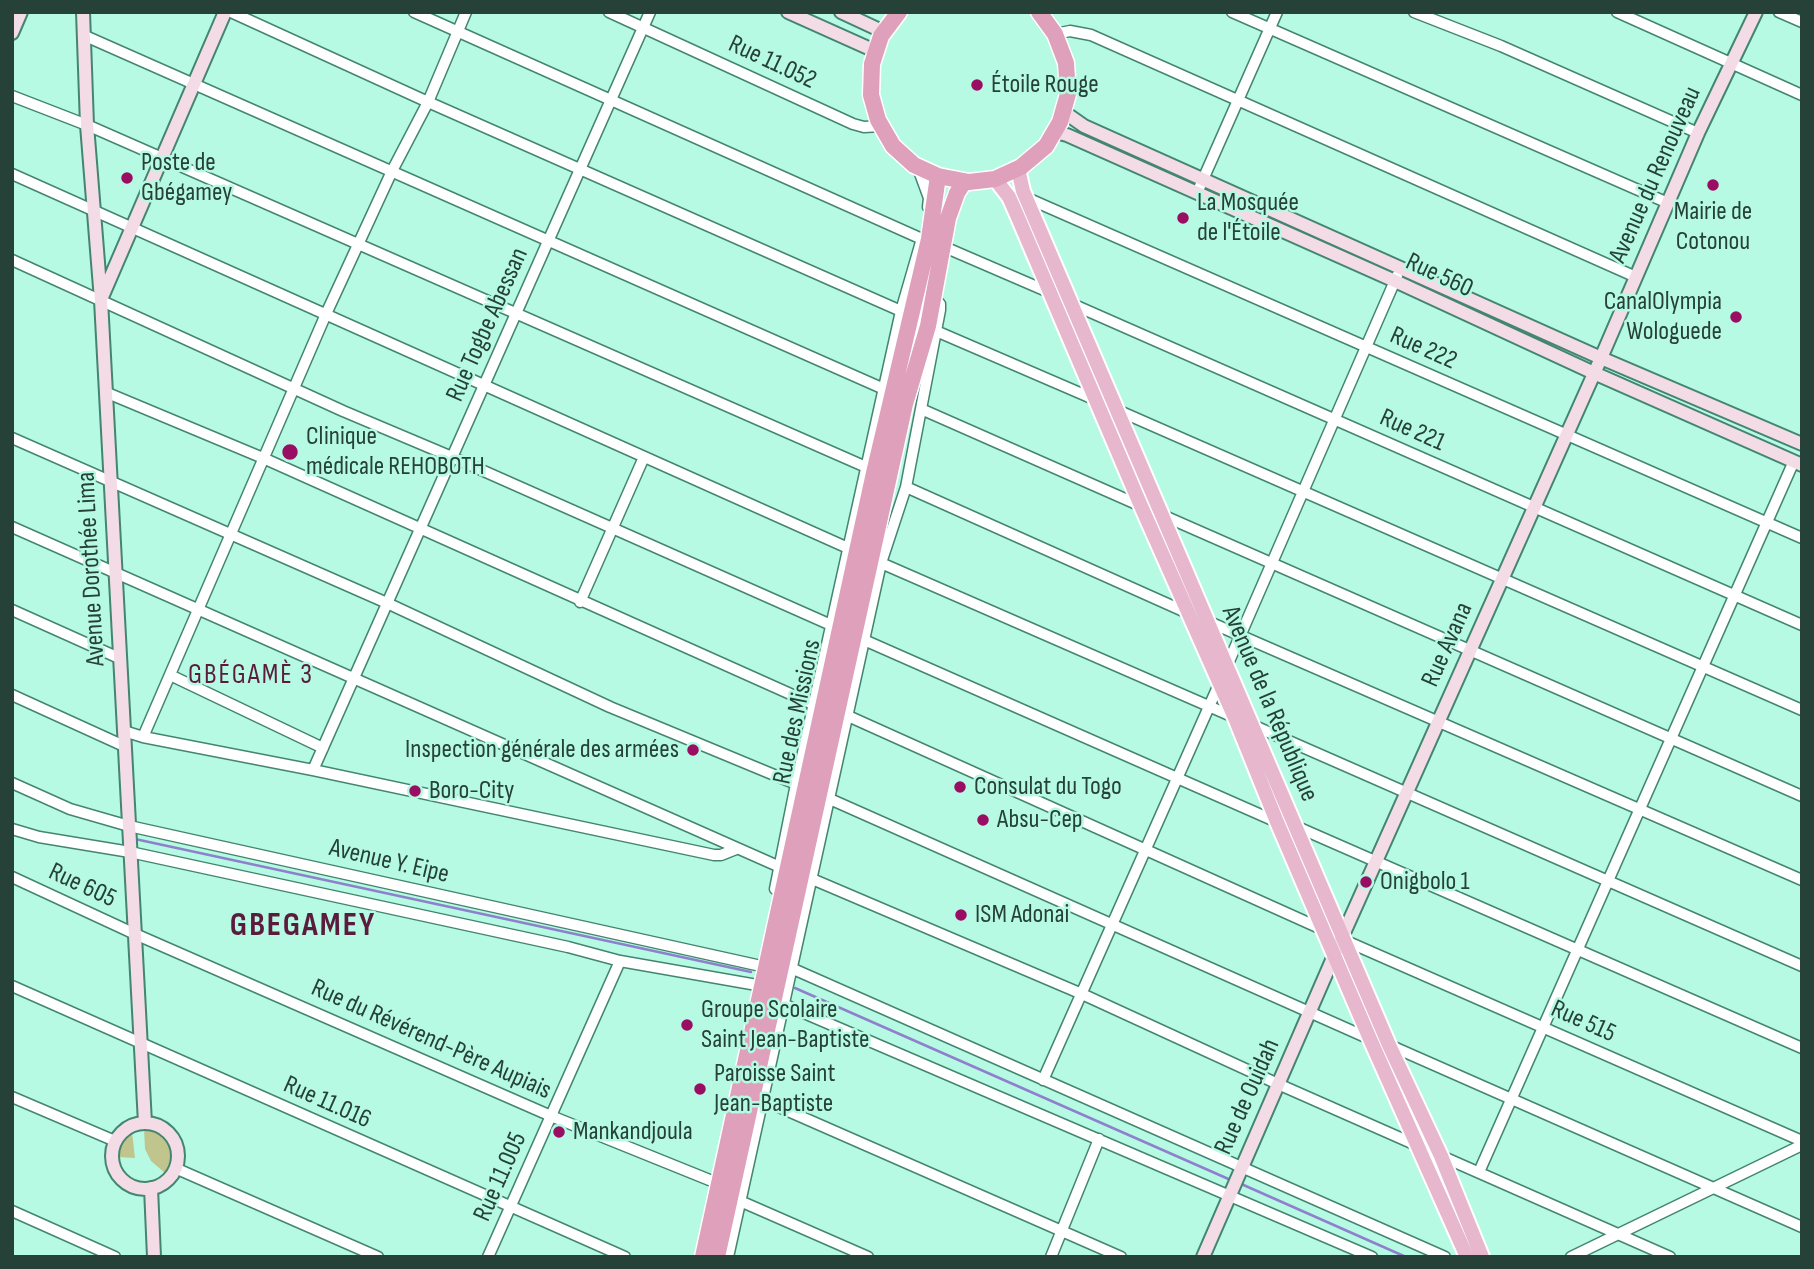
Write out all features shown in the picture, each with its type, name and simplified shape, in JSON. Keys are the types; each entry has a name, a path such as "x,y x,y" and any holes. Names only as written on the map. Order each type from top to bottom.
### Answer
{"highway":[{"path":"899,12 884,32 875,51 871,70 874,108 881,126 900,153 918,167 938,176 964,182 995,178 1018,169 1038,155 1055,132 1064,112 1068,94 1068,72 1063,51 1039,12"},
{"name":"Rue des Missions","path":"717,1257 813,792 874,473 929,239 938,176"},
{"name":"Rue des Missions","path":"700,1257 905,404 928,326 952,205 964,182"}],"main road":[{"path":"12,33 21,12"},
{"name":"Avenue Dorothée Lima","path":"83,12 87,125 101,300 145,1123"},
{"path":"101,300 225,12"},
{"path":"788,12 875,51"},
{"path":"841,12 884,32"},
{"name":"Avenue du Renouveau","path":"1594,373 1698,133 1756,12"},
{"name":"Rue 560","path":"1064,112 1084,126 1204,177 1601,358 1800,440"},
{"name":"Rue 560","path":"1055,132 1395,281 1798,463"},
{"name":"Avenue de la République","path":"1018,169 1020,182 1161,515 1389,1045 1441,1156 1482,1257"},
{"name":"Avenue de la République","path":"995,178 1009,197 1051,293 1141,506 1220,682 1370,1039 1467,1257"},
{"name":"Rue Avana","path":"1335,955 1345,938 1376,862 1594,373"},
{"name":"Rue de Ouidah","path":"1203,1257 1335,955"},
{"path":"145,1123 162,1128 172,1138 177,1151 176,1168 164,1182 151,1188 131,1186 119,1176 113,1161 116,1141 129,1127 145,1123"},
{"path":"151,1188 154,1257"}],"street":[{"path":"231,12 580,170 901,310"},
{"path":"414,12 922,239"},
{"path":"143,737 293,388 392,172 428,102 466,12"},
{"name":"Rue 11.052","path":"609,12 853,124 864,127 881,126"},
{"name":"Rue Togbe Abessan","path":"313,770 650,12"},
{"path":"1232,12 1668,203"},
{"path":"1197,193 1277,12"},
{"path":"1414,12 1501,46 1698,133"},
{"path":"1617,12 1802,95"},
{"path":"1779,12 1802,22"},
{"path":"1055,34 1070,31 1091,35 1636,277"},
{"path":"83,35 884,389"},
{"path":"12,96 87,125 866,467"},
{"path":"728,1257 812,879 815,705 901,310 922,239 929,198 918,167"},
{"path":"12,174 848,548"},
{"name":"Rue 222","path":"1027,198 1802,538"},
{"path":"942,246 1051,293"},
{"path":"12,260 293,388 831,625"},
{"path":"1227,666 1401,266"},
{"path":"700,1257 712,1181 757,985 780,867 848,716 881,563 906,487 940,307 933,297"},
{"name":"Rue 221","path":"1072,304 1802,625"},
{"path":"936,331 1096,400"},
{"path":"105,393 263,458 815,705"},
{"path":"921,409 1141,506"},
{"path":"1117,410 1802,710"},
{"path":"12,438 387,603 610,707 813,792 1370,1039"},
{"path":"580,602 644,457"},
{"path":"1479,1172 1702,666 1798,463"},
{"path":"906,487 1190,614"},
{"path":"1161,515 1802,796"},
{"path":"12,527 780,867"},
{"path":"881,563 1802,966"},
{"path":"12,610 120,658"},
{"path":"1207,620 1802,880"},
{"path":"864,639 1277,822"},
{"path":"170,676 323,748"},
{"path":"1044,1080 1220,682"},
{"path":"12,695 124,746"},
{"path":"848,716 1325,930"},
{"path":"124,731 714,855 736,849"},
{"name":"Avenue Y. Eipe","path":"12,783 70,808 129,826 761,966"},
{"path":"1295,826 1802,1048"},
{"name":"Avenue Y. Eipe","path":"12,829 39,837 130,852 568,947 620,961 757,985"},
{"name":"Rue 605","path":"12,877 135,934"},
{"path":"812,879 1082,994 1278,1084 1670,1257"},
{"name":"Rue du Révérend-Père Aupiais","path":"135,934 551,1116 712,1181"},
{"name":"Rue 515","path":"1345,938 1802,1143"},
{"name":"Rue 11.005","path":"488,1257 620,961"},
{"path":"791,968 1445,1257"},
{"name":"Rue 11.016","path":"12,986 625,1257"},
{"path":"783,1004 1372,1257"},
{"path":"1389,1045 1802,1227"},
{"path":"12,1097 116,1141"},
{"path":"763,1100 1121,1257"},
{"path":"1051,1257 1099,1139"},
{"path":"1571,1257 1802,1143"},
{"path":"176,1168 378,1257"},
{"path":"740,1201 868,1257"},
{"path":"12,1211 115,1257"}],"green space":[{"path":"144,1128 160,1132 171,1143 173,1159 165,1173 151,1161 145,1149"},
{"path":"132,1132 135,1158 117,1157 121,1142"}],"waterway":[{"path":"135,839 751,972"},
{"path":"795,988 1233,1181"},
{"path":"1239,1183 1406,1257"}],"place":[{"name":"Étoile Rouge","path":"977,85"},
{"name":"Poste de Gbégamey","path":"127,178"},
{"name":"Mairie de Cotonou","path":"1713,185"},
{"name":"La Mosquée de l'Étoile","path":"1183,218"},
{"name":"CanalOlympia Wologuede","path":"1736,317"},
{"name":"Clinique médicale REHOBOTH","path":"290,452"},
{"name":"Inspection générale des armées","path":"693,750"},
{"name":"Consulat du Togo","path":"960,787"},
{"name":"Boro-City","path":"415,791"},
{"name":"Absu-Cep","path":"983,820"},
{"name":"Onigbolo 1","path":"1366,882"},
{"name":"ISM Adonai","path":"961,915"},
{"name":"Groupe Scolaire Saint Jean-Baptiste","path":"687,1025"},
{"name":"Paroisse Saint Jean-Baptiste","path":"700,1089"},
{"name":"Mankandjoula","path":"559,1132"}],"district":[{"name":"GBÉGAMÈ 3","path":"251,676"},
{"name":"GBEGAMEY","path":"303,927"}]}
